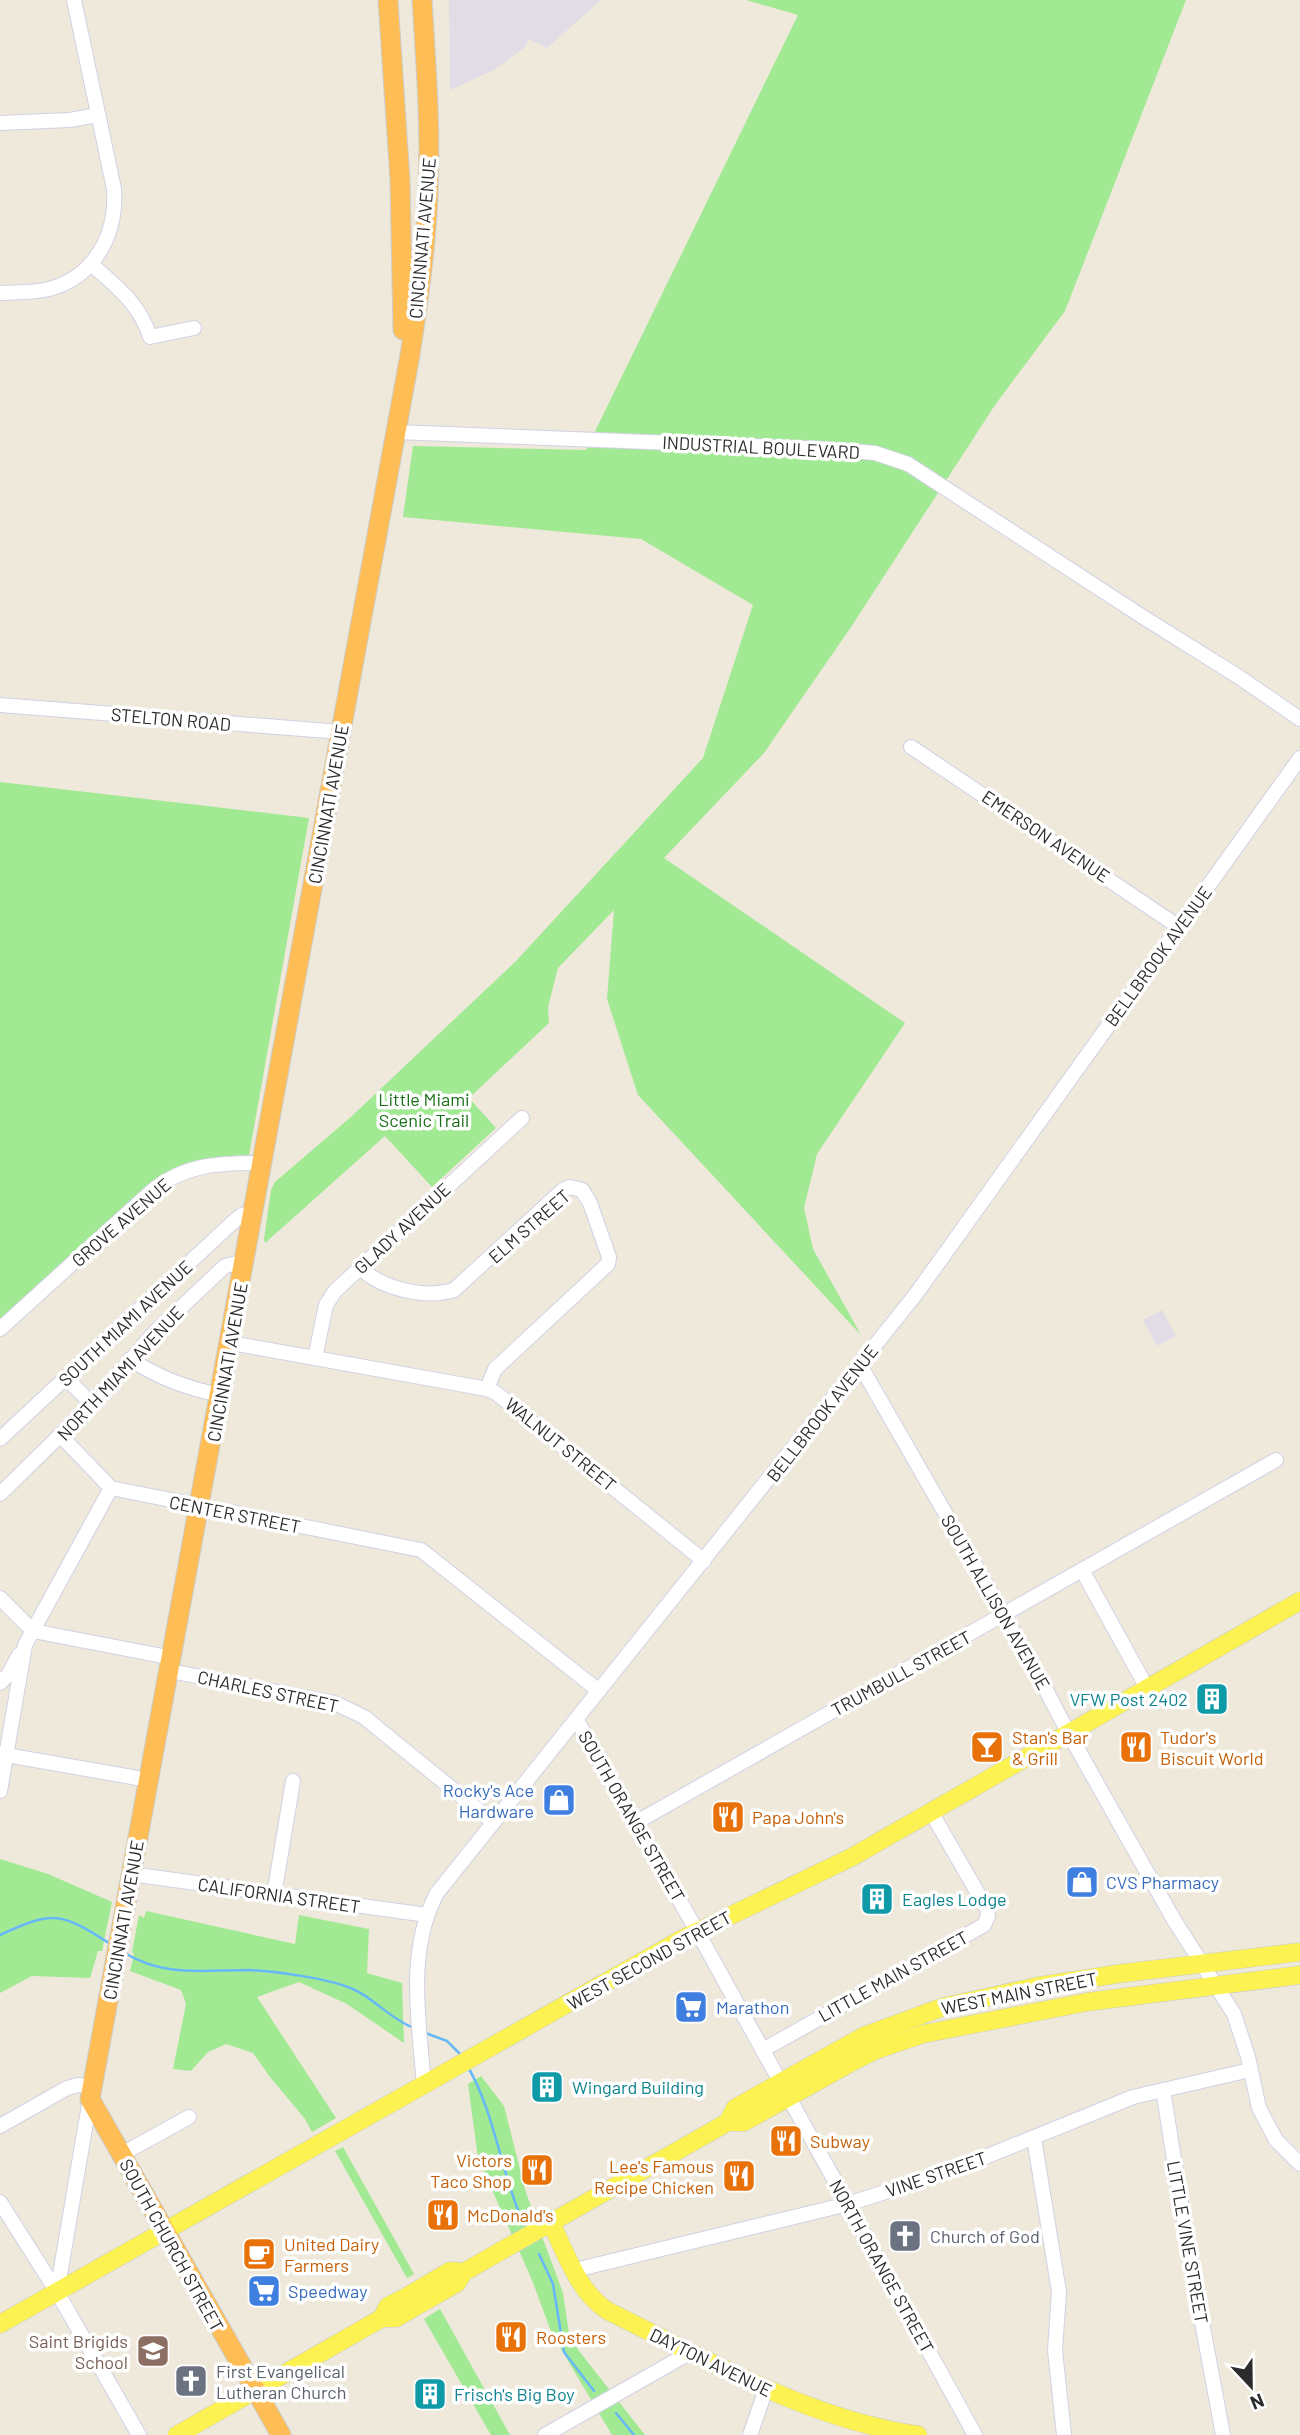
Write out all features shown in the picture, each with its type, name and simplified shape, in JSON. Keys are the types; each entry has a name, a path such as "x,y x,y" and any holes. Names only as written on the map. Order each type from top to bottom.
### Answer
{"highway":[{"name":"CINCINNATI AVENUE","path":"388,0 403,251 403,347 396,432"},
{"name":"CINCINNATI AVENUE","path":"91,2093 231,1343 412,343 424,256 428,196 428,99 422,0"},
{"name":"SOUTH CHURCH STREET","path":"91,2093 164,2231 281,2435"}],"main road":[{"name":"WEST SECOND STREET","path":"0,2324 698,1931 825,1872 1300,1601"},
{"name":"WEST MAIN STREET","path":"177,2435 382,2318 396,2318 426,2301 457,2283 464,2272 727,2122 744,2122 785,2090 864,2036 943,2007 1039,1986 1300,1952"},
{"name":"WEST MAIN STREET","path":"785,2090 923,2034 1087,2003 1214,1984 1300,1975"},
{"name":"DAYTON AVENUE","path":"551,2223 587,2292 602,2307 766,2389 848,2419 907,2434"}],"street":[{"path":"0,293 51,288 77,276 91,264 108,238 114,212 114,189 74,0"},
{"path":"0,123 70,120 98,115"},
{"path":"91,264 136,307 146,323 150,337 194,328"},
{"name":"INDUSTRIAL BOULEVARD","path":"396,432 875,453 908,464 1300,719"},
{"name":"STELTON ROAD","path":"0,705 341,732"},
{"name":"EMERSON AVENUE","path":"911,747 1179,927"},
{"name":"BELLBROOK AVENUE","path":"424,2085 418,1973 427,1915 442,1887 916,1294 1300,758"},
{"name":"GLADY AVENUE","path":"315,1358 328,1299 522,1118"},
{"name":"GROVE AVENUE","path":"0,1329 143,1199 170,1178 202,1166 263,1163"},
{"name":"ELM STREET","path":"360,1268 374,1279 400,1289 435,1294 454,1290 563,1190 570,1187 582,1190 594,1213 609,1257 608,1264 495,1369 487,1389"},
{"name":"SOUTH MIAMI AVENUE","path":"0,1439 232,1223 242,1215 254,1213"},
{"name":"NORTH MIAMI AVENUE","path":"0,1494 92,1405 155,1332 225,1266 245,1261"},
{"name":"WALNUT STREET","path":"231,1343 487,1389 502,1396 704,1561"},
{"path":"130,1359 187,1388 221,1395"},
{"name":"SOUTH ALLISON AVENUE","path":"860,1365 1202,1965 1226,2000 1239,2025 1256,2099 1268,2127 1300,2164"},
{"path":"66,1378 92,1405"},
{"path":"0,1683 8,1675 111,1488 61,1436"},
{"name":"TRUMBULL STREET","path":"635,1823 1276,1460"},
{"name":"CENTER STREET","path":"111,1488 421,1550 599,1691"},
{"path":"1082,1570 1147,1688"},
{"path":"0,1598 33,1631"},
{"name":"CHARLES STREET","path":"33,1631 350,1709 364,1717 493,1822"},
{"path":"0,1791 3,1755 25,1645"},
{"name":"SOUTH ORANGE STREET","path":"576,1719 698,1931 785,2090"},
{"path":"3,1755 149,1780"},
{"path":"274,1895 293,1780"},
{"name":"LITTLE MAIN STREET","path":"763,2050 984,1925 988,1917 987,1909 930,1812"},
{"name":"CALIFORNIA STREET","path":"131,1874 427,1915"},
{"name":"VINE STREET","path":"575,2270 848,2204 953,2170 1133,2097 1250,2070"},
{"path":"0,2126 67,2088 78,2085 91,2093"},
{"name":"NORTH ORANGE STREET","path":"785,2090 975,2435"},
{"name":"LITTLE VINE STREET","path":"1163,2090 1188,2247 1223,2435"},
{"name":"CINCINNATI AVENUE","path":"57,2292 91,2093"},
{"path":"122,2154 189,2117"},
{"path":"1034,2138 1059,2292 1055,2350 1064,2435"},
{"path":"0,2202 57,2292 139,2435"},
{"path":"545,2435 691,2352"},
{"path":"750,2435 766,2389"}],"shaded area":[{"path":"449,0 601,0 547,48 529,39 525,47 494,70 450,90"},
{"path":"1162,1310 1176,1336 1157,1346 1143,1320"}],"green space":[{"name":"Little Miami Scenic Trail","path":"746,0 1186,0 1065,311 995,405 851,627 764,753 664,858 905,1023 817,1154 804,1208 813,1249 861,1335 638,1095 607,999 614,910 558,968 548,1007 549,1023 469,1098 496,1128 432,1187 385,1136 265,1243 264,1239 271,1190 275,1182 352,1116 516,961 703,758 753,605 641,539 403,517 413,446 586,450 798,15"},
{"path":"0,782 309,818 249,1155 195,1161 165,1173 0,1322"},
{"path":"0,1859 48,1874 112,1902 102,1951 98,1951 90,1978 32,1976 0,1993"},
{"path":"146,1911 295,1944 299,1915 369,1929 367,1973 402,1983 404,2043 347,2004 299,1982 257,1997 336,2118 312,2132 305,2119 253,2053 226,2044 208,2052 191,2071 173,2069 186,2004 181,1990 130,1971 139,1915 144,1918"},
{"path":"481,2076 504,2106 526,2193 563,2293 569,2333 579,2351 645,2435 612,2435 552,2334 532,2280 478,2158 468,2084"},
{"path":"343,2147 414,2274 407,2278 335,2151"},
{"path":"440,2309 510,2435 491,2435 424,2319"}],"waterway":[{"path":"0,1935 34,1921 58,1918 81,1926 112,1945"},
{"path":"123,1952 154,1966 169,1969 249,1970 298,1975 336,1983 363,1995 396,2019 414,2028"},
{"path":"423,2032 447,2041 461,2055"},
{"path":"468,2067 491,2121 520,2215"},
{"path":"539,2254 553,2284 564,2352 594,2391"},
{"path":"616,2413 634,2435"}],"place":[{"name":"VFW Post 2402","path":"1212,1699"},
{"name":"Stan's Bar & Grill","path":"987,1747"},
{"name":"Tudor's Biscuit World","path":"1136,1747"},
{"name":"Rocky's Ace Hardware","path":"559,1800"},
{"name":"Papa John's","path":"728,1817"},
{"name":"CVS Pharmacy","path":"1082,1882"},
{"name":"Eagles Lodge","path":"877,1899"},
{"name":"Marathon","path":"691,2007"},
{"name":"Wingard Building","path":"547,2087"},
{"name":"Subway","path":"786,2141"},
{"name":"Victors Taco Shop","path":"537,2170"},
{"name":"Lee's Famous Recipe Chicken","path":"739,2176"},
{"name":"McDonald's","path":"443,2215"},
{"name":"Church of God","path":"905,2236"},
{"name":"United Dairy Farmers","path":"259,2254"},
{"name":"Speedway","path":"264,2291"},
{"name":"Roosters","path":"511,2337"},
{"name":"Saint Brigids School","path":"153,2351"},
{"name":"First Evangelical Lutheran Church","path":"191,2381"},
{"name":"Frisch's Big Boy","path":"430,2394"}]}
